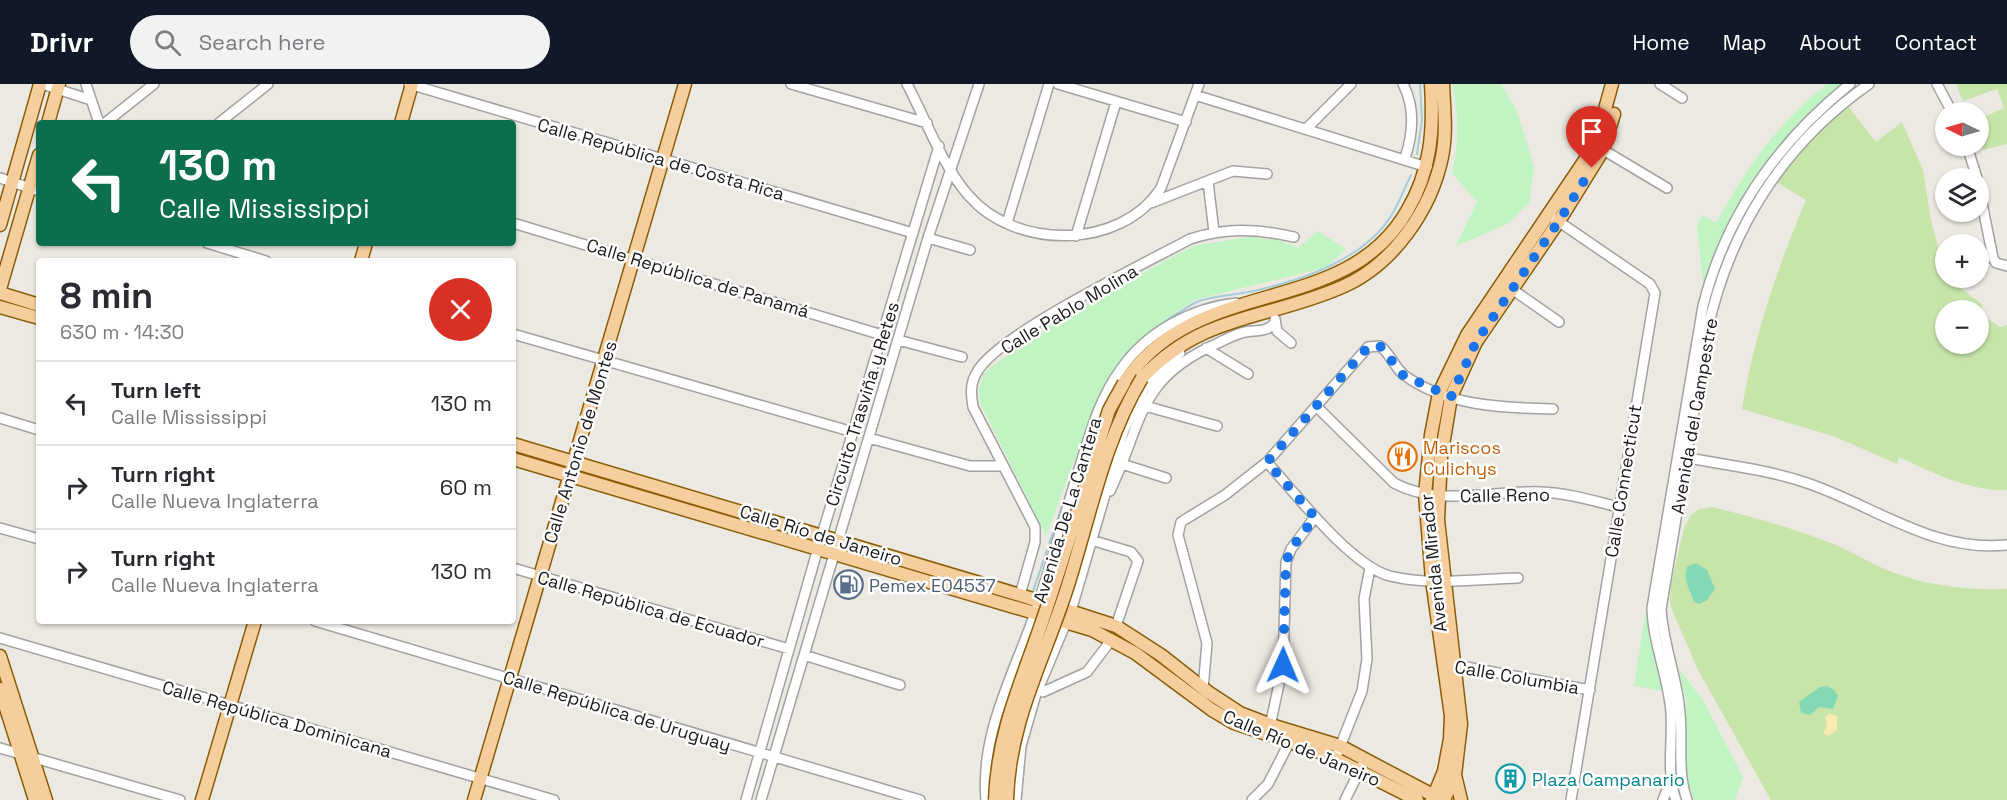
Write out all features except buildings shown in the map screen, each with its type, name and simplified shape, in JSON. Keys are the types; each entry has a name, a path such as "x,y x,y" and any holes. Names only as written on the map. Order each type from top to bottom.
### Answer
{"main road":[{"path":"0,225 6,180 41,84"},
{"path":"402,120 411,84"},
{"name":"Calle Antonio de Montes","path":"474,800 685,84"},
{"name":"Avenida De La Cantera","path":"1006,800 1009,766 1021,710 1068,587 1117,424 1142,378 1158,361 1199,334 1343,286 1360,269 1397,228 1416,196 1427,167 1431,139 1431,84"},
{"name":"Avenida De La Cantera","path":"995,800 997,766 1010,708 1044,616 1109,410 1134,367 1169,335 1195,320 1360,269 1399,243 1428,197 1442,156 1445,126 1443,84"},
{"name":"Avenida Mirador","path":"1599,147 1612,84"},
{"name":"Avenida Mirador","path":"1450,664 1432,580 1431,435 1467,335 1507,286 1599,147 1620,84"},
{"path":"49,120 58,87"},
{"path":"34,189 0,291 36,303"},
{"path":"0,307 36,317"},
{"name":"Calle Río de Janeiro","path":"516,445 1038,600 1112,639 1234,723 1340,746 1363,765 1411,795 1438,799"},
{"name":"Calle Río de Janeiro","path":"516,460 1035,613 1069,616 1116,626 1161,655 1203,688 1288,743 1363,765"},
{"name":"Avenida Mirador","path":"1431,495 1446,580 1450,664 1450,773 1438,799"},
{"path":"202,800 254,624"},
{"path":"0,656 26,755 35,800"},
{"path":"0,689 46,800"},
{"path":"1411,795 1450,773 1461,800"}],"street":[{"path":"41,84 58,87 91,100"},
{"path":"86,84 98,120"},
{"path":"109,120 154,84"},
{"path":"223,120 268,84"},
{"name":"Calle República de Costa Rica","path":"411,84 914,233"},
{"path":"791,84 927,123"},
{"path":"908,84 952,170 969,196 986,211 1007,223 1042,234 1076,236 1120,224 1136,216 1152,203 1233,171 1267,174"},
{"name":"Circuito Trasviña y Retes","path":"761,800 928,238 952,170 978,84"},
{"path":"1007,223 1049,84"},
{"path":"1058,84 1186,122"},
{"path":"1152,203 1161,188 1199,84"},
{"path":"1306,129 1352,84"},
{"path":"1403,84 1411,113 1410,139 1405,158"},
{"path":"1660,84 1682,98"},
{"name":"Avenida del Campestre","path":"1687,800 1675,759 1665,665 1654,637 1652,608 1718,258 1754,196 1793,136 1850,84"},
{"name":"Avenida del Campestre","path":"1754,196 1800,143 1842,104 1869,84"},
{"path":"1937,84 1947,102"},
{"path":"1195,95 1405,158 1427,167"},
{"path":"1076,236 1116,102"},
{"name":"Circuito Trasviña y Retes","path":"746,800 818,548 939,146"},
{"path":"1599,147 1667,188"},
{"path":"6,180 34,189"},
{"path":"1208,182 1214,232"},
{"name":"Calle Connecticut","path":"1553,218 1650,284 1654,293 1571,800"},
{"path":"1986,222 1993,258 2007,266"},
{"name":"Calle República de Panamá","path":"516,224 635,258 882,335"},
{"name":"Calle Pablo Molina","path":"1020,595 1036,533 973,407 971,392 978,369 990,356 1055,313 1190,239 1214,232 1238,229 1294,237"},
{"path":"928,238 970,250"},
{"path":"217,246 256,258"},
{"path":"1507,286 1560,322"},
{"name":"Avenida De La Cantera","path":"985,797 988,749 1004,690 1035,613 1101,401 1122,367 1156,334 1176,321 1221,305 1251,302"},
{"path":"1275,309 1275,323 1281,336 1291,343"},
{"name":"Avenida De La Cantera","path":"1017,800 1022,741 1036,694 1069,616 1124,430 1144,389 1176,356 1230,322"},
{"path":"1100,508 1122,464 1145,406 1169,372 1206,348 1240,333 1268,329 1275,323"},
{"path":"516,335 853,432"},
{"path":"898,340 962,357"},
{"path":"1203,688 1207,643 1179,528 1186,517 1225,495 1267,462 1372,345 1383,348 1403,375 1445,395 1489,407 1552,409"},
{"path":"1206,348 1248,374"},
{"name":"Calle Reno","path":"1316,405 1394,483 1431,495 1544,492 1619,507"},
{"path":"1145,406 1217,426"},
{"path":"0,418 36,429"},
{"path":"869,438 970,466 1002,466"},
{"path":"1682,457 1758,470 1804,482 1927,535 1951,542 1993,547 2007,545"},
{"path":"1267,462 1315,517 1370,568 1390,576 1432,580 1518,578"},
{"path":"1122,464 1166,478"},
{"path":"1269,731 1283,665 1286,562 1291,549 1315,517"},
{"path":"0,528 36,538"},
{"path":"1091,540 1131,552 1138,561 1116,626"},
{"path":"1052,555 1054,567 1063,576 1075,575 1084,568"},
{"path":"1335,758 1362,691 1367,659 1364,599 1370,568"},
{"name":"Calle República de Ecuador","path":"516,569 789,649"},
{"name":"Calle República de Uruguay","path":"325,624 920,800"},
{"name":"Calle República Dominicana","path":"0,638 554,800"},
{"path":"1043,692 1087,672 1112,639"},
{"path":"1015,662 1034,645 1040,645 1047,650 1048,664"},
{"path":"804,655 900,686"},
{"name":"Calle Columbia","path":"1450,664 1590,690"},
{"path":"1252,800 1268,784 1288,743"},
{"path":"0,748 180,800"},
{"name":"Avenida del Campestre","path":"1663,800 1672,777 1675,759"},
{"path":"1346,800 1363,765"},
{"name":"Avenida del Campestre","path":"1672,777 1676,800"}],"green space":[{"path":"1452,84 1501,84 1517,111 1534,167 1529,203 1507,224 1456,246 1477,202 1452,173 1457,128"},
{"path":"1827,84 1849,84 1766,166 1711,280 1703,282 1697,227 1702,215 1716,223 1751,165 1778,130"},
{"path":"1956,84 2007,84 2007,144 1989,148 1989,115 2004,108 1997,89 1963,101"},
{"path":"1843,100 1876,142 1902,122 1923,170 1935,235 1935,288 1960,288 1976,300 1935,300 1935,354 1989,354 1989,320 2000,327 2007,325 2007,490 1979,488 1965,484 1938,475 1899,457 1897,464 1833,436 1742,409 1753,355 1768,303 1806,200 1770,178"},
{"path":"1318,231 1346,249 1327,267 1194,300 1157,326 1125,355 1111,373 1092,413 1046,536 980,403 979,389 984,372 1066,314 1193,246 1248,237 1277,240 1298,248"},
{"path":"1712,507 1821,539 1900,575 1960,588 2007,589 2007,800 1771,800 1698,670 1670,605 1671,584 1684,528 1690,516 1699,509"},
{"path":"1696,563 1707,570 1715,589 1707,600 1699,604 1694,602 1686,576 1687,567"},
{"path":"1649,589 1655,591 1653,604 1669,692 1634,686"},
{"path":"1679,669 1703,700 1743,777 1735,800 1695,800 1693,797 1686,775 1683,750 1687,705"},
{"path":"1827,686 1838,696 1833,709 1819,707 1810,715 1801,713 1799,702 1820,687"}],"sand":[{"path":"1830,714 1837,716 1837,730 1828,736 1823,733 1827,726 1825,717"}],"waterway":[{"path":"1417,154 1422,120 1420,84"},
{"path":"1083,440 1098,402 1117,368 1142,339 1158,326 1199,301 1251,292 1295,280 1332,265 1349,255 1365,244 1391,216 1411,175"},
{"path":"1032,594 1071,480"}],"place":[{"name":"Mariscos Culichys","path":"1402,457"},
{"name":"Pemex E04537","path":"848,585"},
{"name":"Plaza Campanario","path":"1511,779"}],"route":[{"path":"1283,665 1283,595 1286,562 1291,549 1315,517 1267,462 1368,347 1380,346 1403,375 1451,397 1476,342 1559,221 1592,168"}]}
